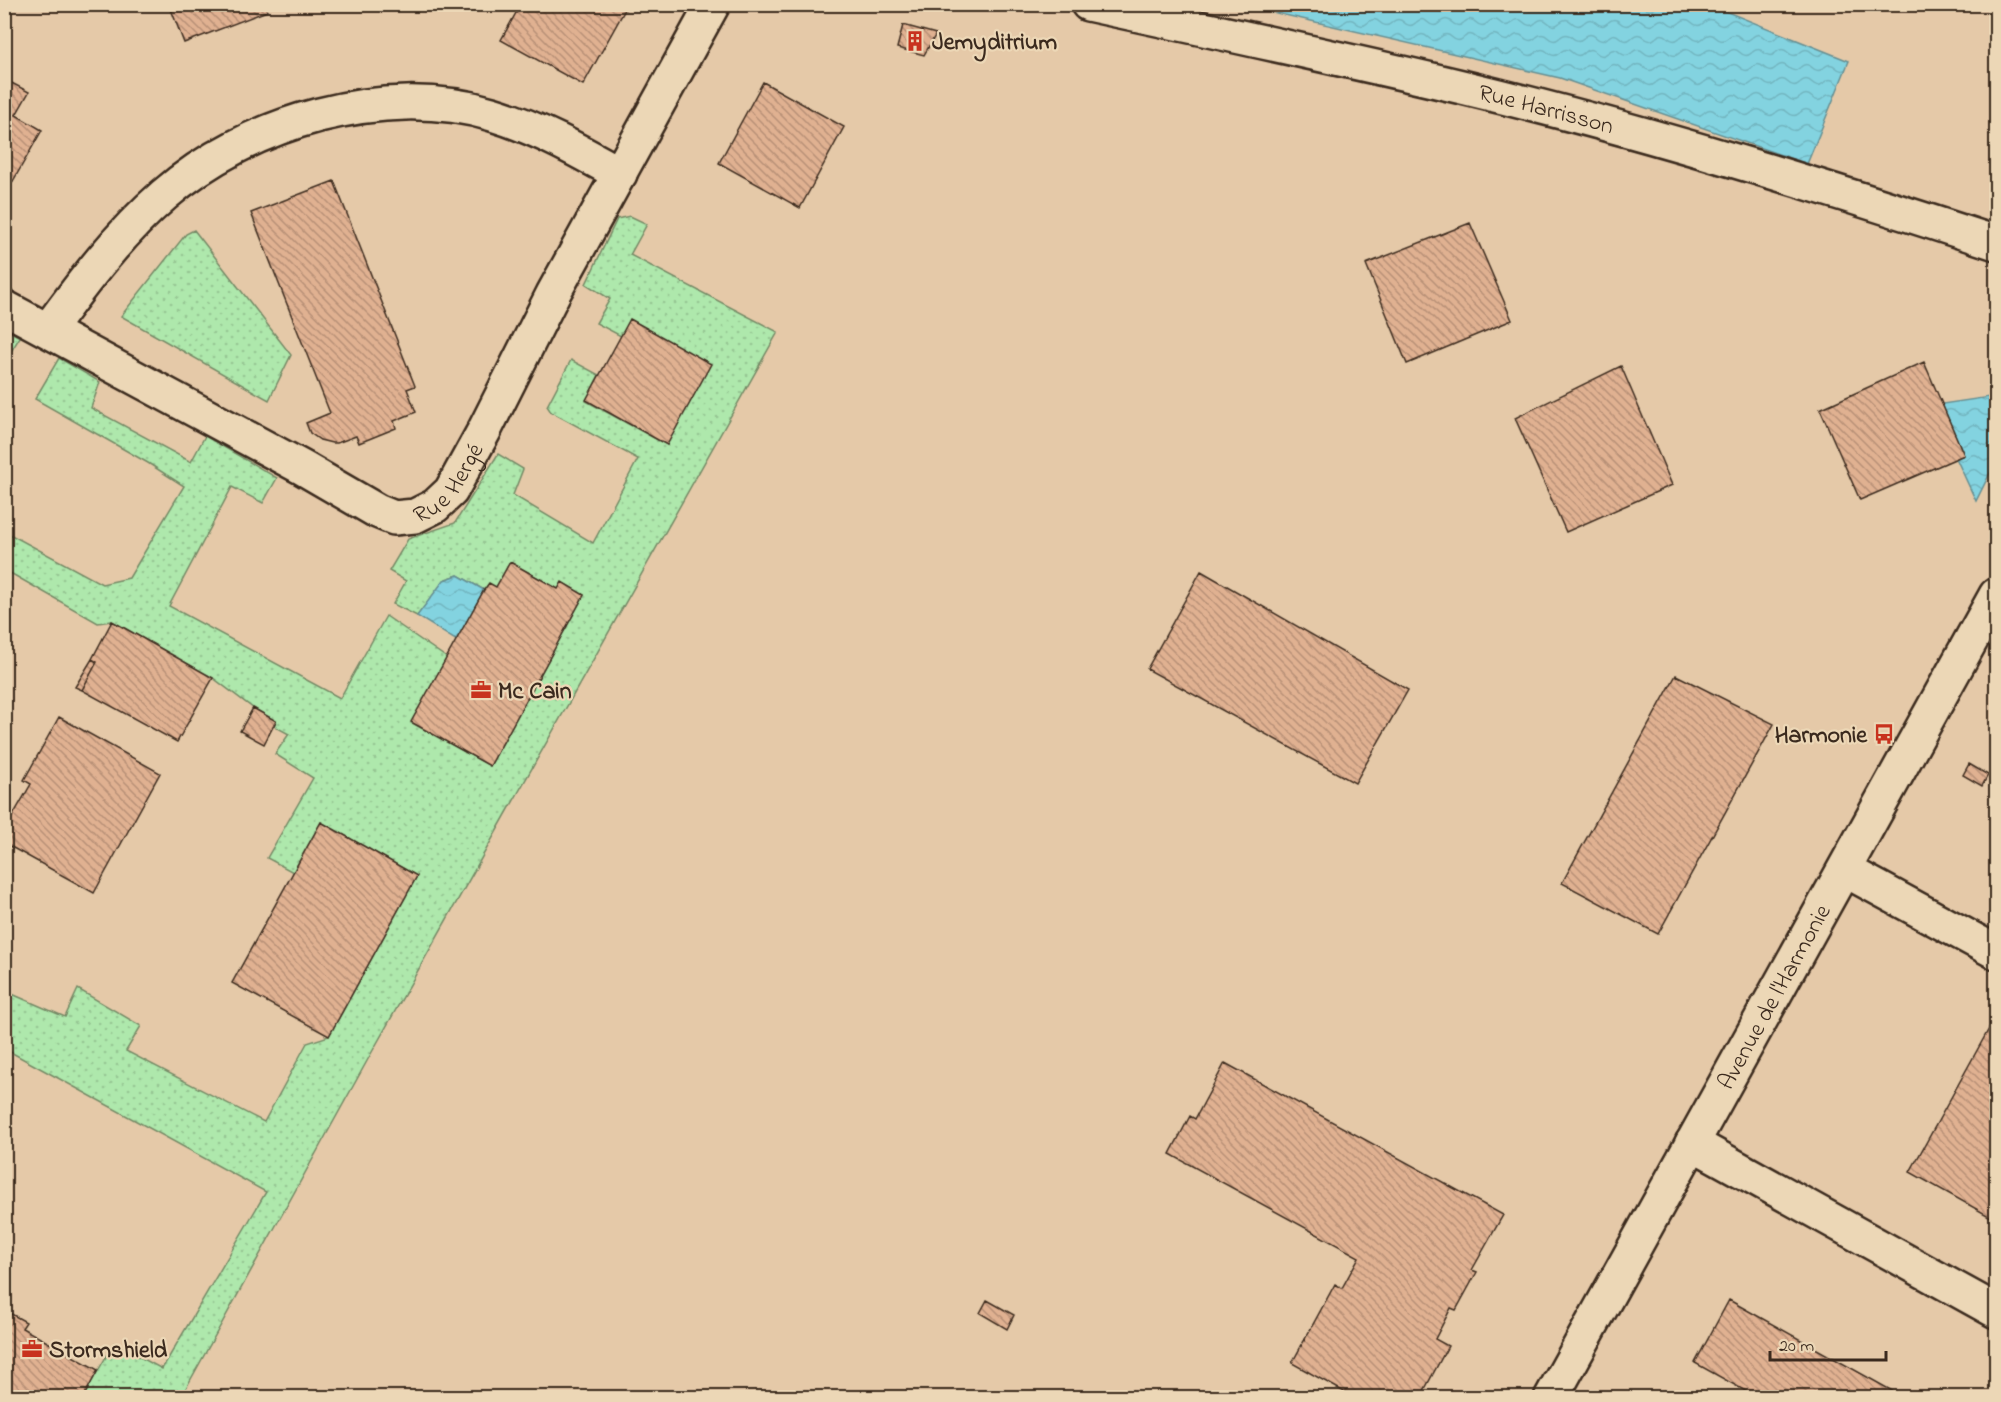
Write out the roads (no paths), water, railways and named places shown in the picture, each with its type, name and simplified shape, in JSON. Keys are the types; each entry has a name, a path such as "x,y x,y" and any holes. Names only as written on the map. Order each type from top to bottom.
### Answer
{"street":[{"name":"Rue Hergé","path":"4,307 303,468 377,511 394,518 416,516 435,506 450,491 484,432 553,294 713,4"},
{"name":"Rue Harrisson","path":"1088,4 1520,102 1798,180 1996,243"},
{"path":"48,330 76,291 133,224 165,194 202,167 234,148 268,132 335,111 369,106 412,104 445,106 490,114 527,126 576,149 620,174"},
{"name":"Avenue de l'Harmonie","path":"1564,1393 1692,1143 1996,595"},
{"path":"1845,870 1996,952"},
{"path":"1692,1143 1996,1311"}],"water":[{"path":"1241,5 1710,5 1849,61 1807,164 1560,78"},
{"path":"1996,396 1996,461 1976,501 1956,458 1964,455 1942,404"},
{"path":"458,575 484,590 457,641 417,616 444,580"}],"place":[{"name":"Jemyditrium","path":"915,41"},
{"name":"Mc Cain","path":"481,690"},
{"name":"Harmonie","path":"1884,734"},
{"name":"Stormshield","path":"32,1349"}]}
